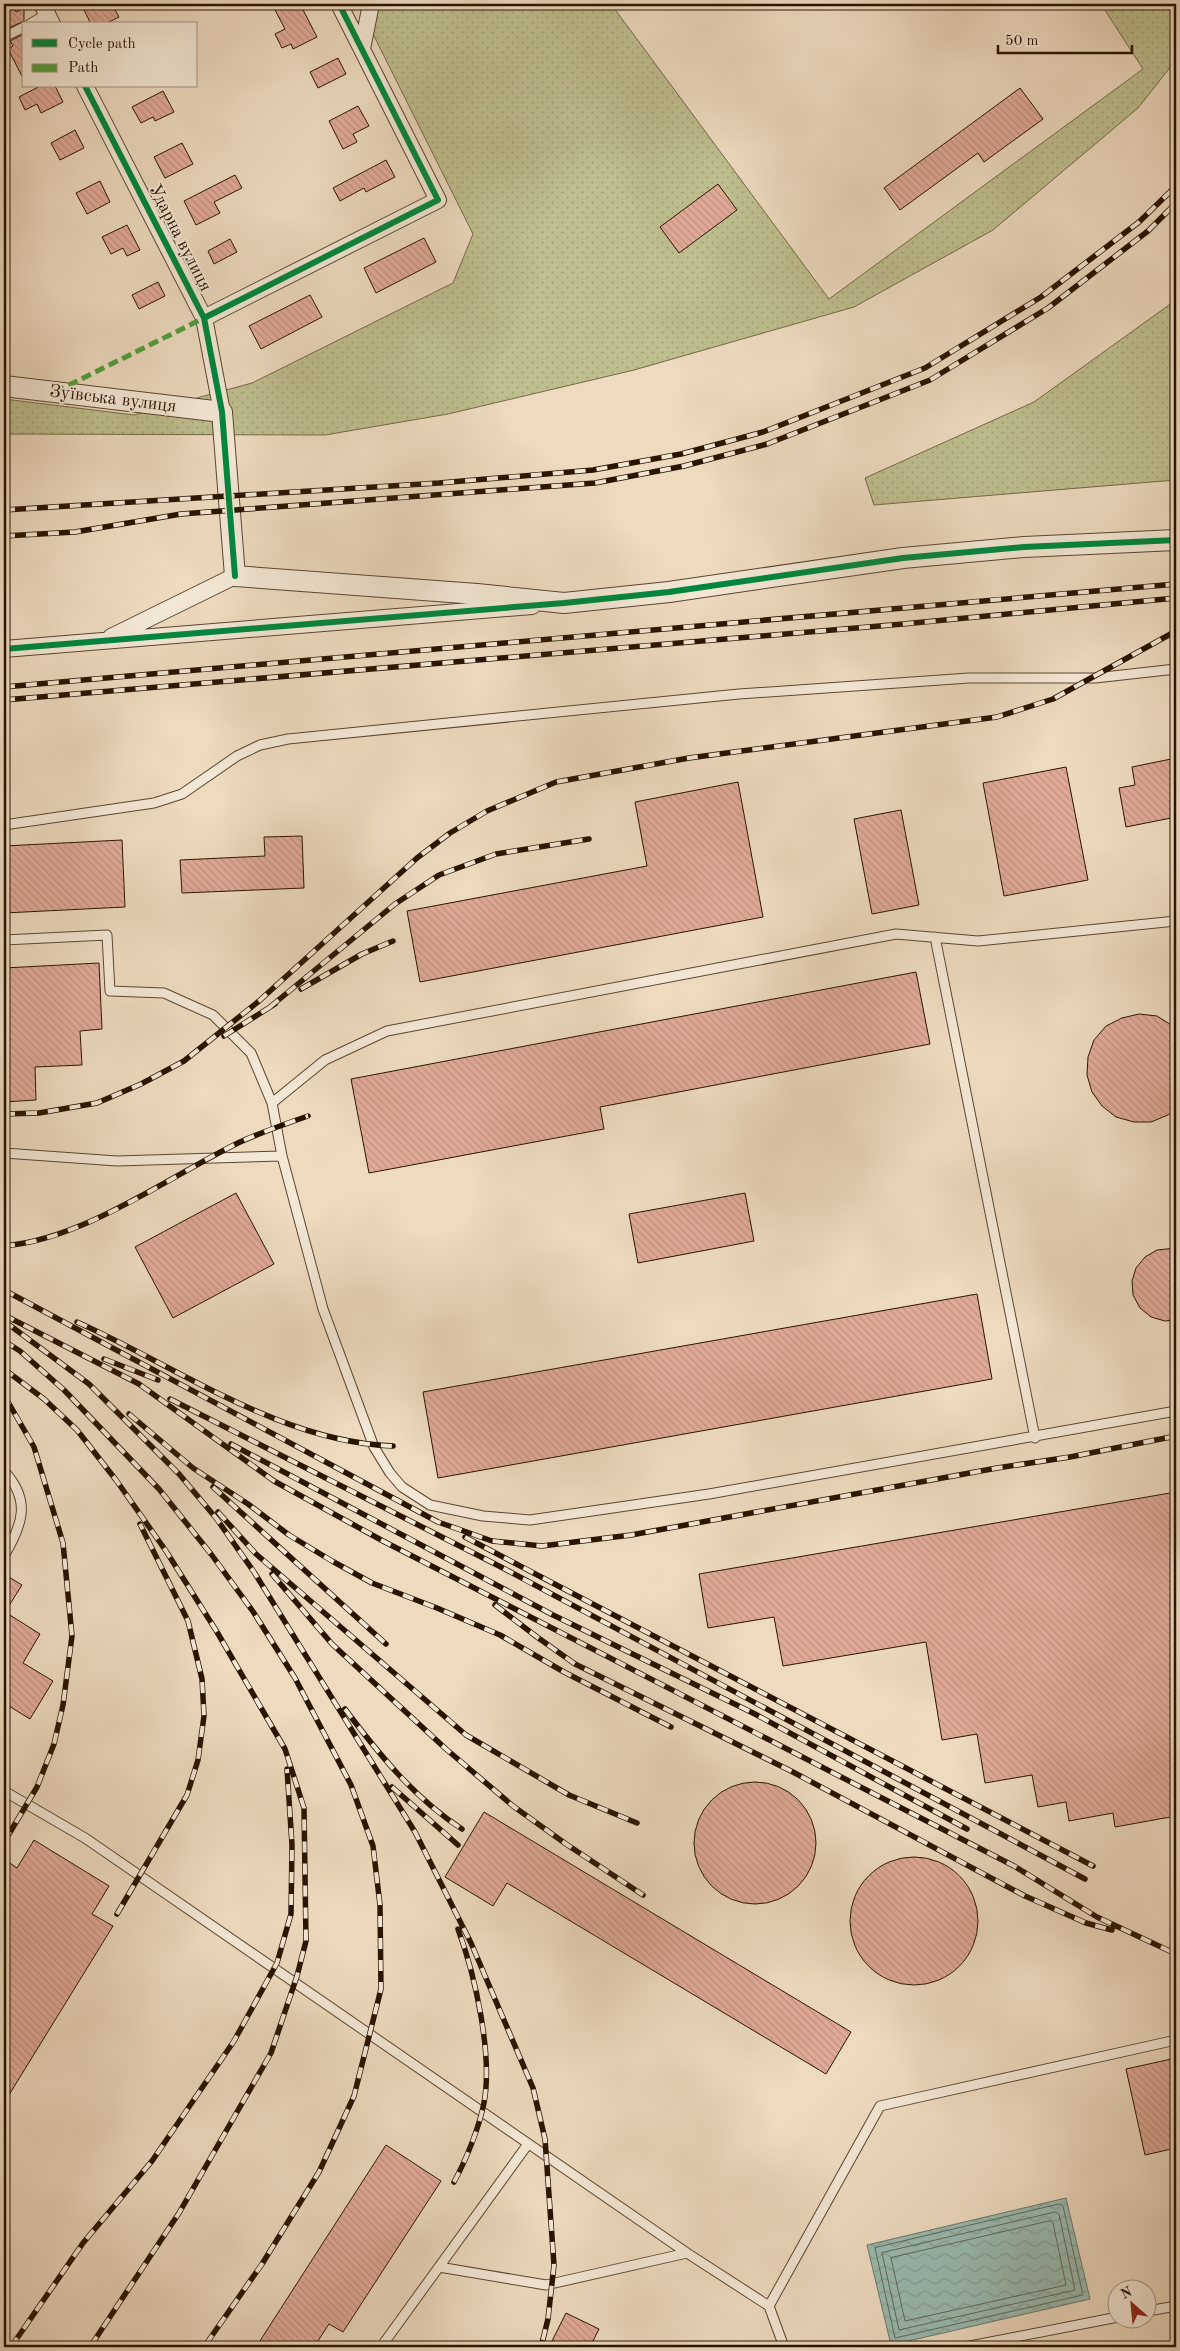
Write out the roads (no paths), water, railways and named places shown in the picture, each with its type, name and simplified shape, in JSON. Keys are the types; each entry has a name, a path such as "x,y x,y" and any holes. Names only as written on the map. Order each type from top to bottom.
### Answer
{"street":[{"path":"204,318 438,200 339,4"},
{"path":"362,49 371,4"},
{"name":"Ударна вулиця","path":"85,88 204,318 222,412"},
{"name":"Зуївська вулиця","path":"4,386 222,412"},
{"path":"222,412 235,576"},
{"path":"4,649 564,603 670,592 903,558 1024,547 1176,540"},
{"path":"103,642 235,576 477,594 564,603"}],"lane":[{"path":"33,22 47,14"},
{"path":"4,37 22,28"},
{"path":"4,825 154,803 182,794 236,756 260,745 288,739 739,694 969,678 1094,678 1176,669"},
{"path":"272,1103 325,1060 387,1031 896,934 978,941 1176,922"},
{"path":"4,940 107,935 110,991 164,993 213,1015 251,1053 272,1103 282,1156 323,1309 374,1446 390,1473 402,1488 430,1505 483,1516 530,1520 709,1494 1035,1438 1176,1411"},
{"path":"935,937 1035,1438"},
{"path":"4,1153 117,1161 282,1156"},
{"path":"4,1470 14,1481 21,1498 22,1517 16,1535 4,1556"},
{"path":"4,1791 85,1838 687,2254 770,2306 784,2347"},
{"path":"770,2306 880,2106 1176,2040"},
{"path":"381,2347 528,2144"},
{"path":"439,2267 546,2285 687,2254"},
{"path":"1158,2309 1176,2306"},
{"path":"965,2347 1108,2319"}],"water":[{"path":"1066,2198 1090,2299 891,2345 867,2245"}],"railway":[{"path":"4,510 439,483 593,470 681,454 763,432 925,368 1041,297 1139,222 1176,186"},
{"path":"4,536 75,532 181,514 595,483 684,466 767,444 930,380 1048,308 1148,231 1176,203"},
{"path":"4,687 1176,584"},
{"path":"4,700 903,624 1176,598"},
{"path":"4,1114 39,1113 97,1103 141,1084 184,1061 259,1001 417,858 450,833 487,811 556,782 689,758 997,717 1053,699 1176,631"},
{"path":"270,1007 395,904 439,875 496,854 589,839"},
{"path":"301,989 362,954 393,941"},
{"path":"224,1036 275,1004"},
{"path":"4,1246 34,1241 65,1232 125,1205 240,1142 308,1116"},
{"path":"4,1290 438,1522 492,1541 542,1546 631,1535 997,1468 1070,1457 1176,1436"},
{"path":"4,1315 139,1384 274,1481 383,1541 1014,1866 1097,1917 1176,1954"},
{"path":"4,1321 89,1384 179,1474 216,1518 254,1572 415,1832 471,1943 533,2088 545,2139 554,2265 548,2319 541,2347"},
{"path":"77,1322 270,1417 310,1431 351,1441 393,1446"},
{"path":"4,1341 20,1351 64,1390 159,1489 211,1554 254,1613 295,1678 351,1785 373,1846 380,1905 381,1989 354,2096 319,2172 262,2264 204,2347"},
{"path":"104,1359 158,1380"},
{"path":"4,1369 44,1399 77,1430 116,1480 166,1551 217,1632 285,1749 304,1808 306,1941 297,1976 271,2053 179,2213 90,2347"},
{"path":"4,1395 34,1447 63,1543 72,1636 63,1705 54,1744 37,1787 9,1834"},
{"path":"170,1399 501,1567 1085,1879"},
{"path":"129,1414 193,1468 248,1504 289,1535 332,1561 372,1583 500,1635 564,1672 671,1727"},
{"path":"231,1444 553,1615 753,1713 967,1829"},
{"path":"213,1487 386,1644"},
{"path":"218,1512 256,1554 466,1735 569,1795 637,1823"},
{"path":"117,1914 187,1795 198,1760 204,1716 202,1679 188,1621 140,1524"},
{"path":"465,1537 1093,1866"},
{"path":"272,1574 332,1644 446,1749 513,1806 643,1895"},
{"path":"495,1605 575,1664 791,1771 1025,1896 1086,1923 1112,1930"},
{"path":"345,1709 398,1774 429,1804 462,1829"},
{"path":"11,2347 83,2243 152,2161 234,2041 277,1963 291,1914 292,1845 287,1769"},
{"path":"392,1787 458,1845"},
{"path":"454,2182 479,2123 486,2083 486,2062 481,2015 458,1929"}]}
